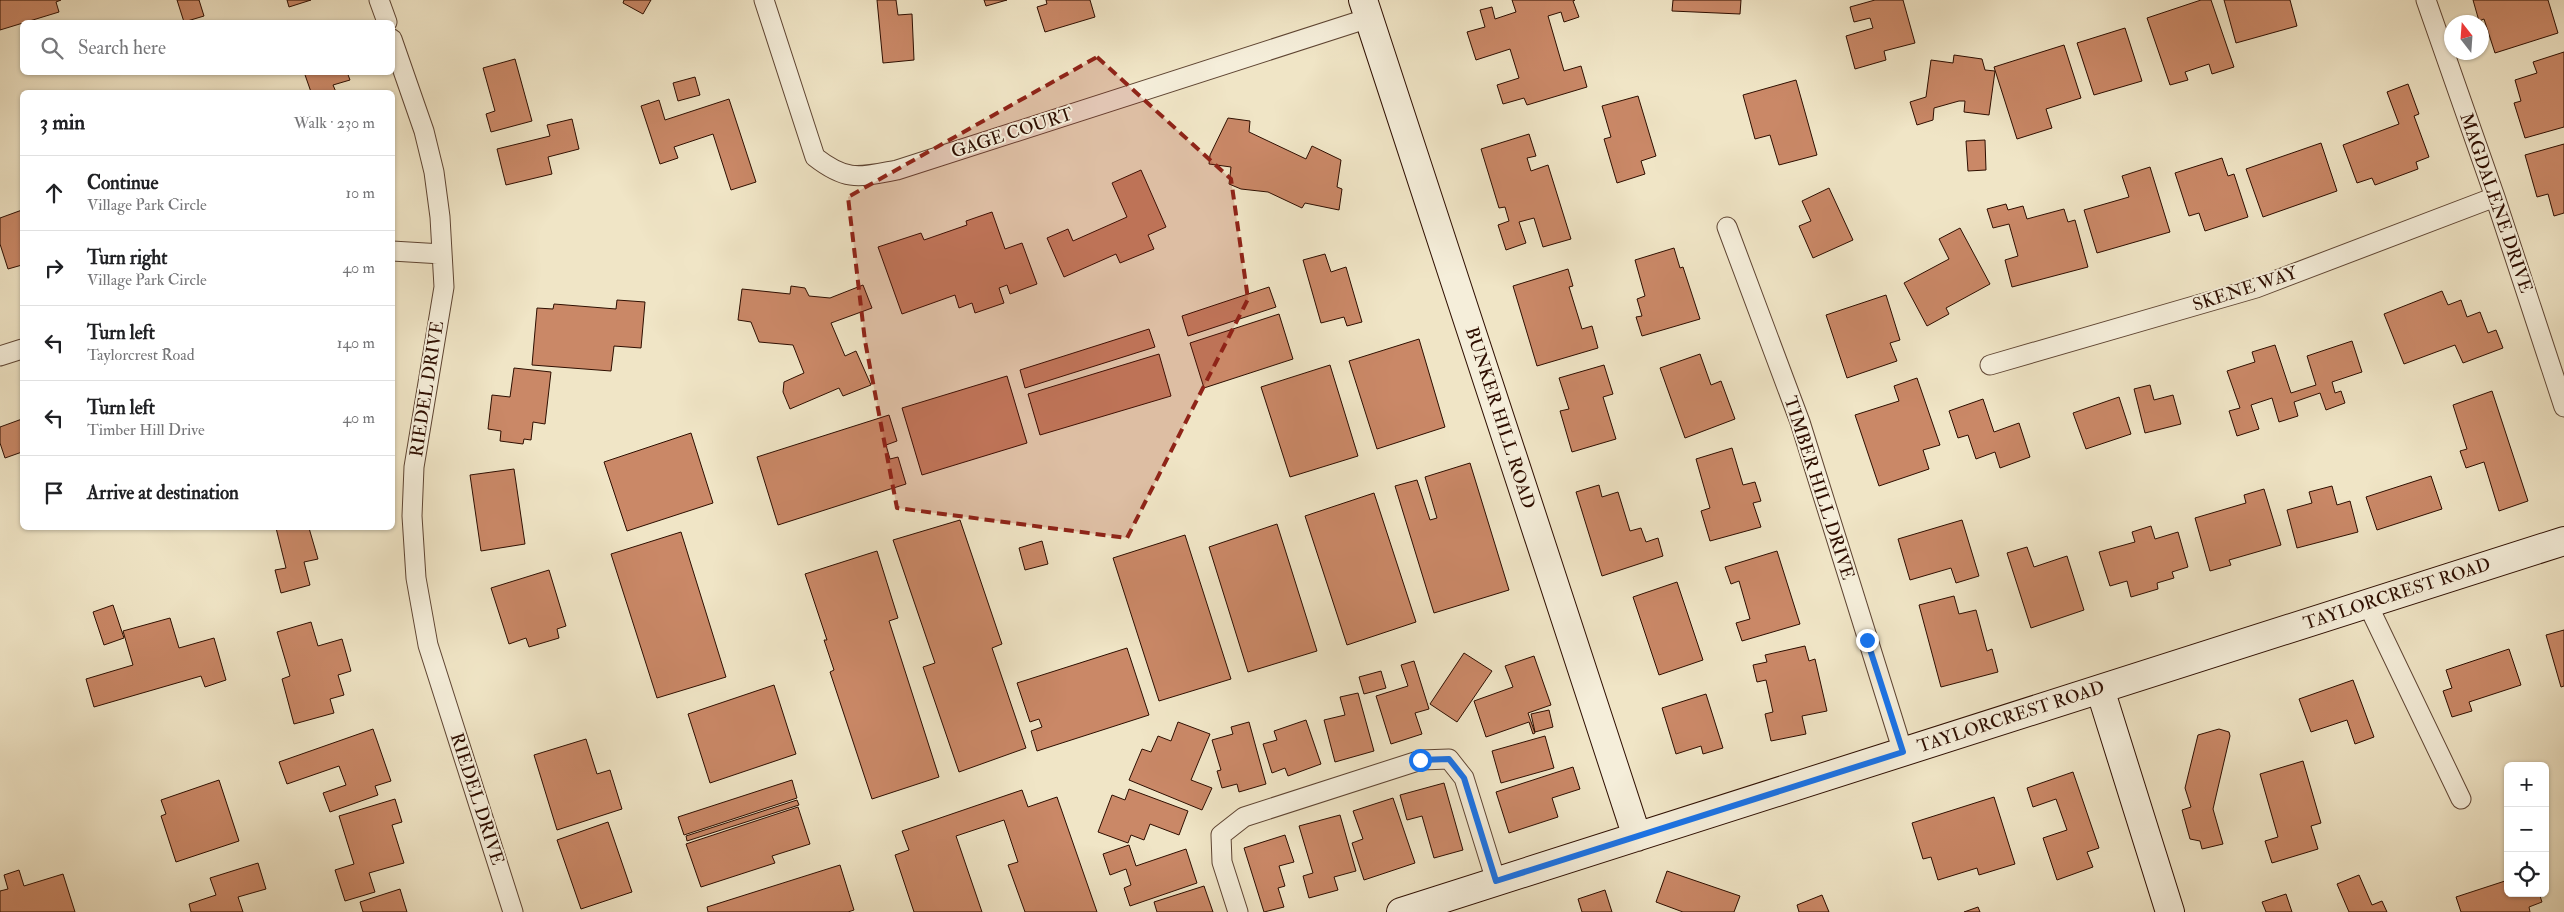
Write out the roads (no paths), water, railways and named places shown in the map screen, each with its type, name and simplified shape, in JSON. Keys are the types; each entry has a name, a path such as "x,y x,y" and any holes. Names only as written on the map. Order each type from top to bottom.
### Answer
{"street":[{"path":"379,0 386,20"},
{"name":"GAGE COURT","path":"764,0 815,157 833,172 858,178 897,170 1366,9"},
{"name":"MAGDALENE DRIVE","path":"2426,0 2495,197 2564,408"},
{"name":"BUNKER HILL ROAD","path":"1366,9 1637,837"},
{"name":"RIEDEL DRIVE","path":"395,49 424,131 434,172 440,217 444,287 414,467 412,516 416,578 428,645 512,912"},
{"name":"SKENE WAY","path":"1990,365 2256,288 2495,197"},
{"name":"TIMBER HILL DRIVE","path":"1727,227 1800,422 1903,752"},
{"path":"395,252 442,254"},
{"path":"0,356 20,350"},
{"name":"TAYLORCREST ROAD","path":"1401,912 2564,540"},
{"path":"2367,604 2461,799"},
{"path":"2100,689 2170,912"},
{"path":"1238,912 1222,862 1221,835 1244,817 1420,760 1449,759 1464,778 1496,881"}]}
